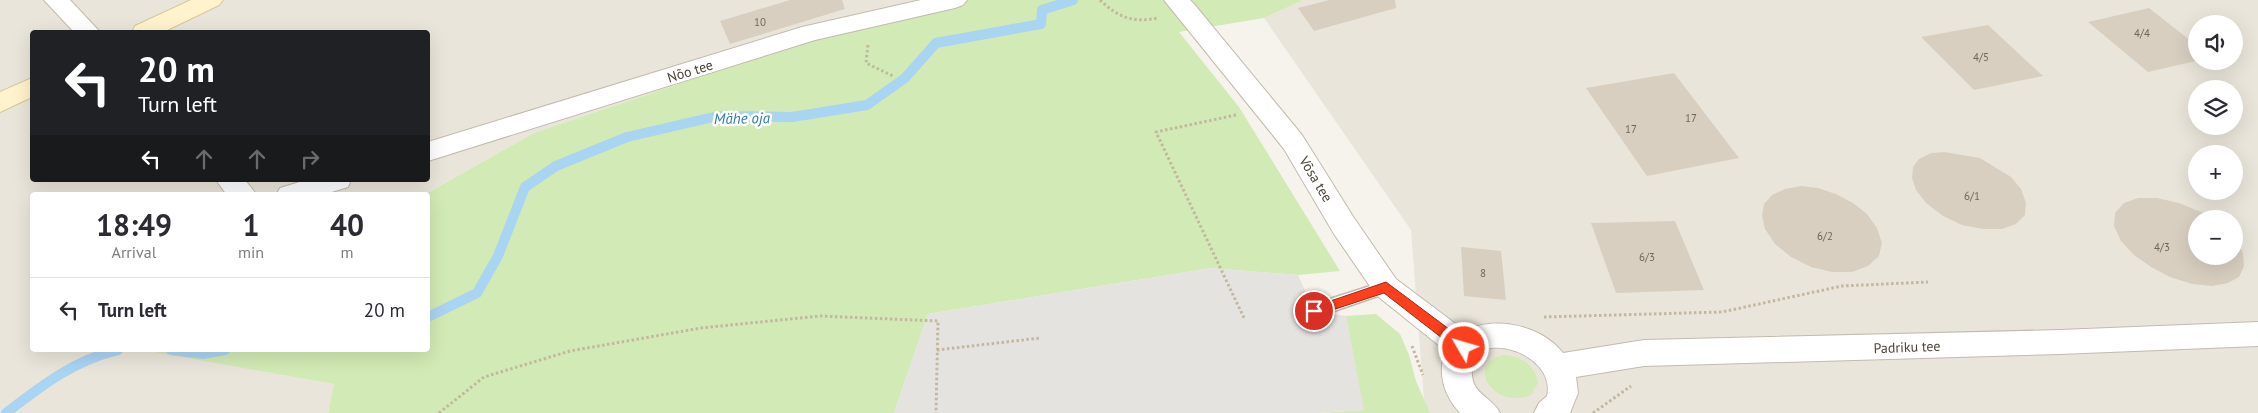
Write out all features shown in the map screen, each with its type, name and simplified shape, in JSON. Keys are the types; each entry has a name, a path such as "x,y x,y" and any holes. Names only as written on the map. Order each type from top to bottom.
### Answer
{"main road":[{"path":"148,30 211,0"},
{"path":"0,103 30,88"}],"street":[{"path":"56,0 86,30"},
{"name":"Nõo tee","path":"430,151 811,33 955,0"},
{"name":"Võsa tee","path":"1181,4 1267,107 1293,142 1344,226 1386,287 1464,348"},
{"path":"231,182 239,192"},
{"path":"300,192 332,182"},
{"name":"Padriku tee","path":"1558,368 1644,353 2050,342 2258,334"},
{"path":"1484,413 1465,397 1458,384 1456,371 1458,358 1464,348 1474,340 1486,336 1515,336 1541,349 1558,368 1563,383 1562,398 1550,413"}],"lane":[{"path":"1314,311 1386,287"}],"path":[{"path":"1100,0 1124,20 1136,22 1162,17 1181,4"},
{"path":"871,20 866,63 893,76"},
{"path":"1244,318 1156,132 1267,107"},
{"path":"1541,317 1722,312 1842,286 1928,282"},
{"path":"439,413 484,377 570,351 701,328 820,316 938,321 936,413"},
{"path":"937,350 1040,338"},
{"path":"1411,343 1424,376"},
{"path":"1593,413 1636,383"}],"shaded area":[{"path":"0,0 926,0 534,133 429,192 30,192 30,352 161,352 334,384 328,413 0,413"},
{"path":"1303,0 2258,0 2258,413 1425,413 1411,230 1264,18"},
{"path":"1211,268 1298,275 1314,311 1346,316 1364,410 1318,413 894,413 928,314"}],"green space":[{"path":"926,0 1303,0 1264,18 1179,32 1239,107 1340,271 1298,275 1211,268 928,314 894,413 328,413 334,384 154,352 430,352 429,192 534,133"},
{"path":"1376,314 1400,334 1409,355 1416,381 1430,413 1318,413 1363,410 1346,316"},
{"path":"1503,355 1521,359 1534,371 1538,383 1531,395 1518,398 1506,396 1496,392 1488,384 1485,376 1486,368 1491,360"}],"building":[{"path":"790,0 842,0 845,9 730,44 720,21"},
{"path":"1329,0 1395,0 1396,8 1314,31 1298,8"},
{"path":"2149,8 2188,39 2188,63 2148,72 2088,22"},
{"path":"1988,25 2043,76 1974,90 1921,37"},
{"path":"1674,73 1739,158 1647,176 1586,88"},
{"path":"1945,152 1980,158 2011,177 2021,189 2026,203 2025,215 2016,224 2002,229 1983,229 1962,225 1943,216 1926,203 1916,190 1912,178 1913,167 1919,159 1931,153"},
{"path":"1801,186 1818,188 1836,194 1853,203 1867,214 1877,228 1882,243 1879,256 1868,266 1852,272 1832,272 1811,267 1791,257 1775,244 1765,229 1762,216 1764,204 1772,195 1785,189"},
{"path":"2138,198 2157,198 2179,203 2196,210 2188,210 2188,265 2243,265 2243,253 2244,266 2239,277 2228,283 2212,286 2192,284 2170,277 2151,267 2134,255 2121,241 2114,226 2115,213 2124,203"},
{"path":"1675,221 1704,290 1616,293 1591,223"},
{"path":"1461,247 1501,251 1506,300 1464,296"}],"waterway":[{"name":"Mähe oja","path":"430,316 477,293 498,256 525,187 556,166 627,137 718,116 792,117 867,105 905,78 936,43 1041,24 1042,10 1073,0"},
{"name":"Mähe oja","path":"6,413 72,367 110,352"},
{"name":"Mähe oja","path":"187,352 203,354 214,352"}],"route":[{"path":"1314,311 1386,287 1464,348"}]}
